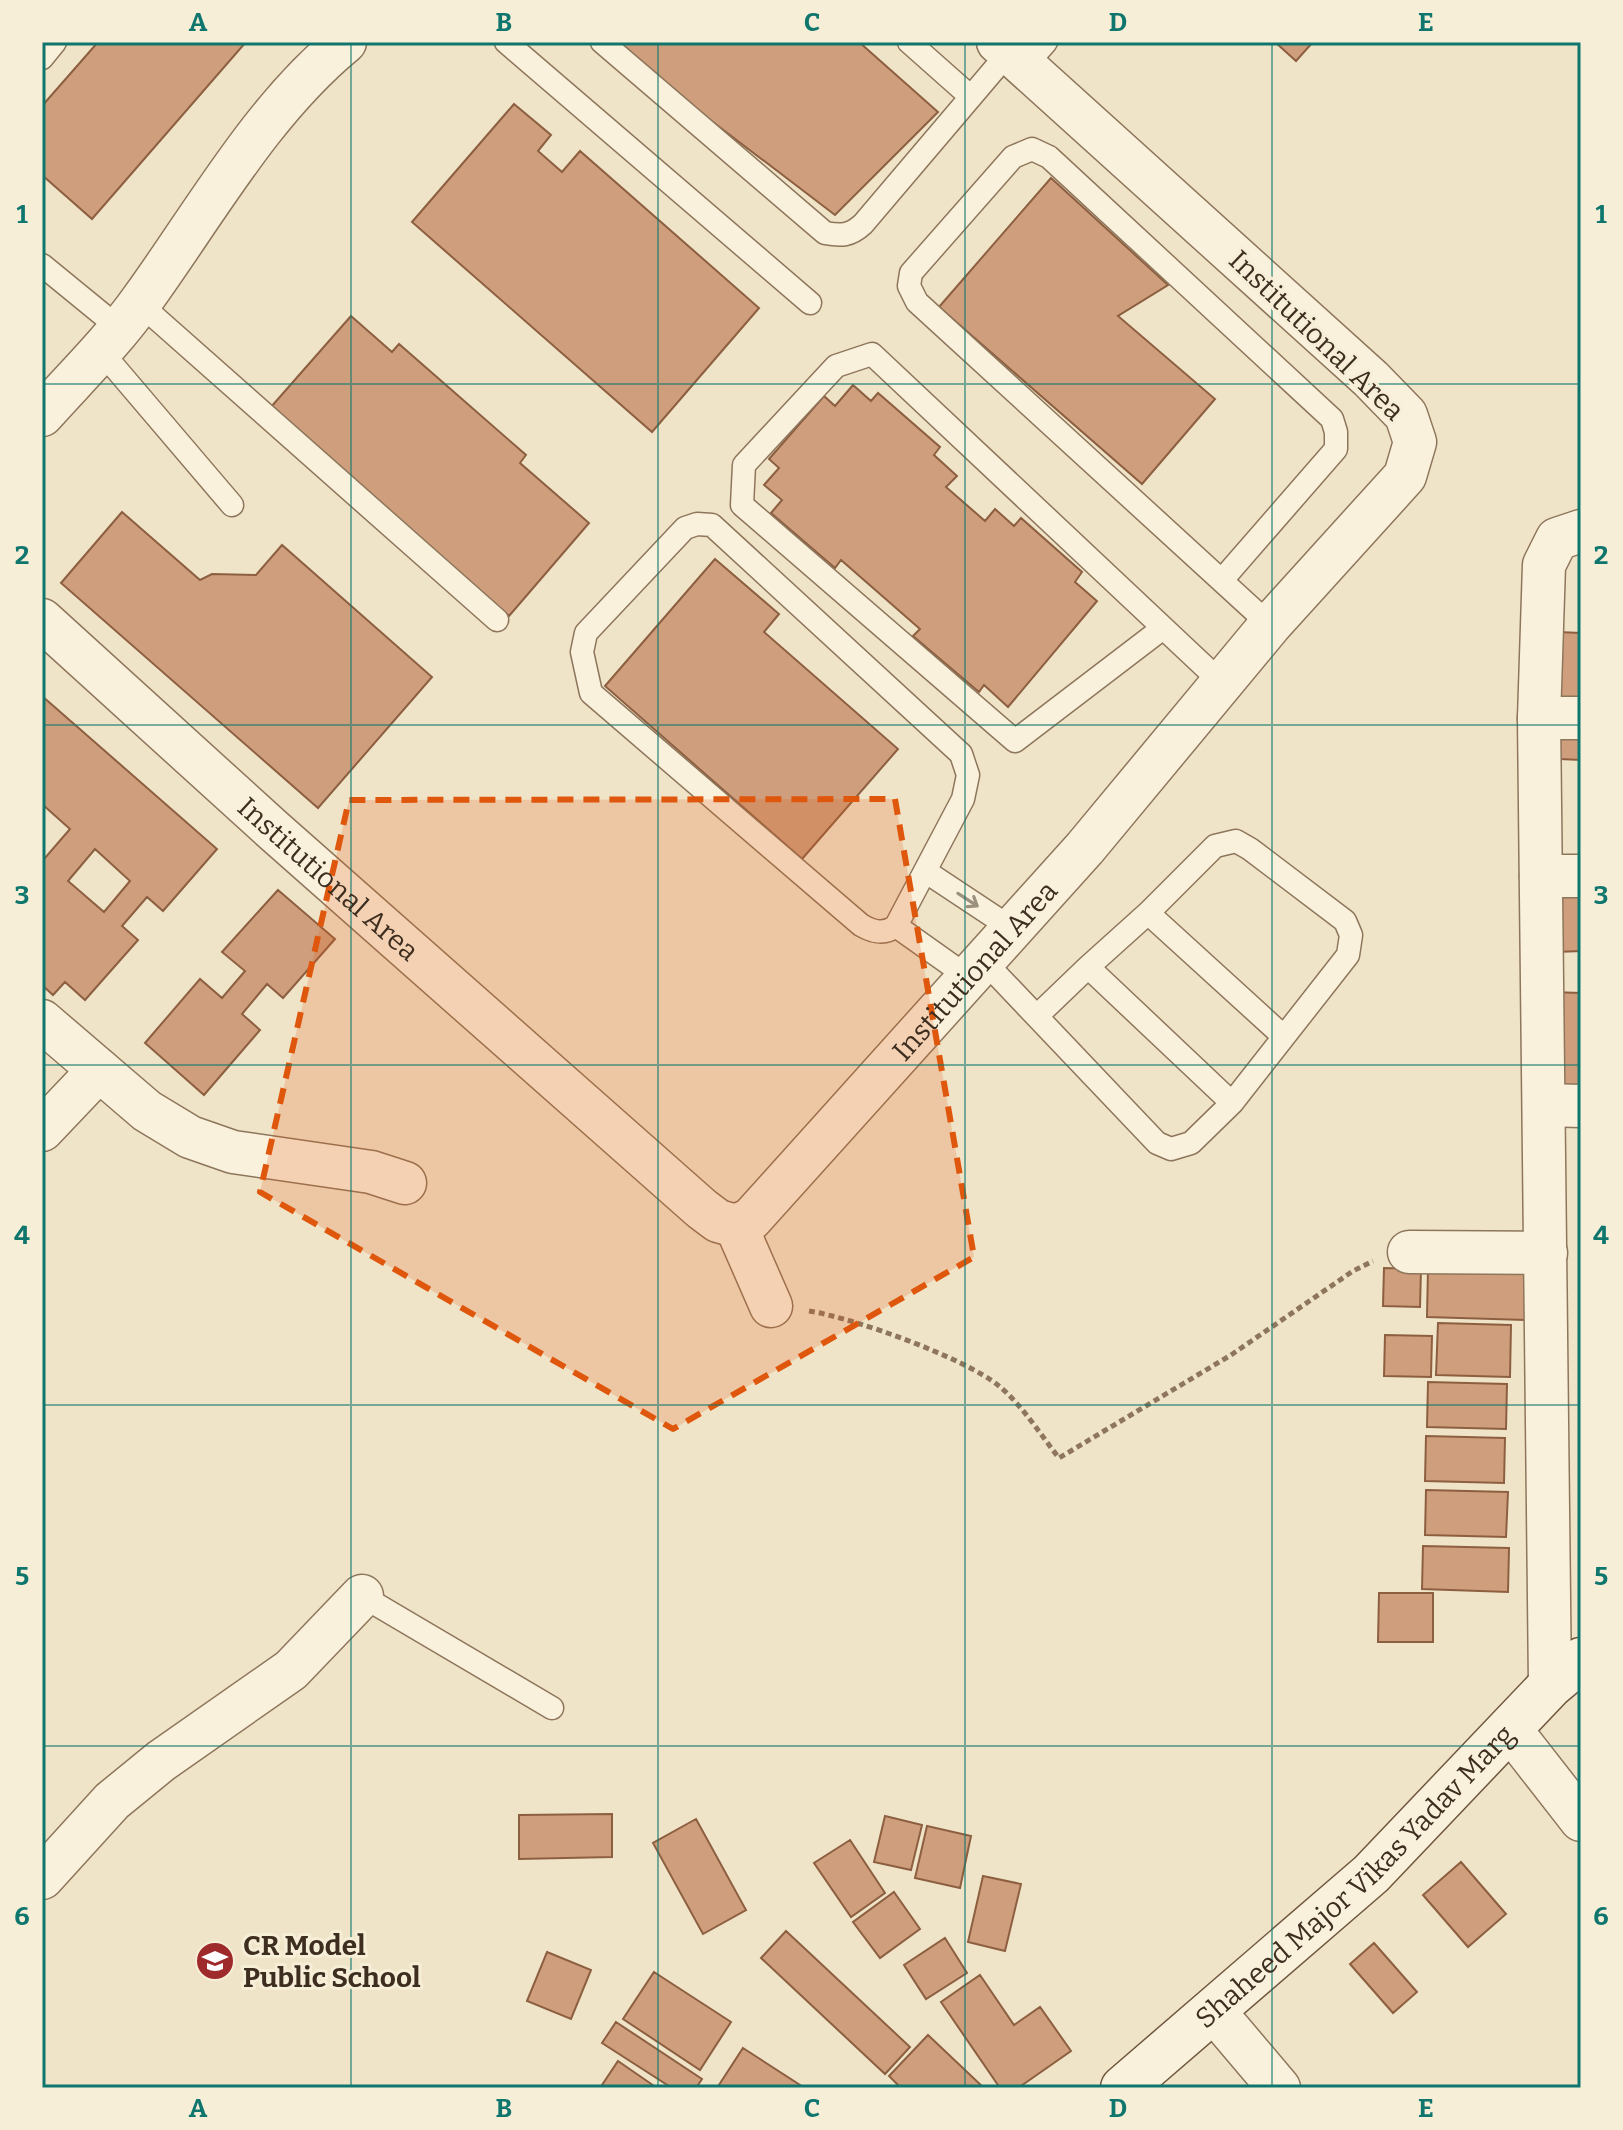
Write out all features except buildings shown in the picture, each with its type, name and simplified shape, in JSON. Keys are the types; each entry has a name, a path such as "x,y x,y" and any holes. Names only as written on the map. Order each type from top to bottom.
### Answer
{"street":[{"path":"42,415 120,327 262,129 325,49"},
{"name":"Institutional Area","path":"42,620 272,829 702,1209 718,1221 736,1226 751,1219 1085,848 1270,625 1405,476 1415,442 1406,415 1371,379 1019,50"},
{"path":"1566,1673 1546,1253 1562,1105 1561,876 1539,718 1544,565 1557,539 1581,531"},
{"path":"1539,718 1581,718"},
{"path":"42,1021 147,1111 190,1137 233,1152 371,1172 405,1183"},
{"path":"42,1130 99,1070"},
{"path":"736,1226 771,1306"},
{"path":"1409,1252 1546,1253"},
{"path":"42,1878 112,1801 161,1761 291,1670 362,1596"},
{"name":"Shaheed Major Vikas Yadav Marg","path":"1123,2088 1371,1874 1566,1673"},
{"path":"1510,1729 1581,1820"},
{"path":"1213,2010 1279,2088"}],"lane":[{"path":"42,58 55,42"},
{"path":"506,42 810,303"},
{"path":"602,42 825,233 842,236 854,232 863,224 971,97 1019,50"},
{"path":"909,42 971,97"},
{"path":"1222,580 1336,449 1332,419 1049,157 1032,149 1013,157 911,273 909,286 917,302 1270,625"},
{"path":"42,265 497,620"},
{"path":"120,327 232,505"},
{"path":"1163,628 1015,741 742,505 744,465 836,366 872,354 1222,683"},
{"path":"697,524 712,525 961,754 968,775 963,799 925,871 896,926 878,932 861,925 591,693 582,652 586,633 685,528 697,524"},
{"path":"896,926 975,968 1038,1015 1157,1143 1171,1149 1191,1143 1232,1103 1348,955 1351,935 1345,921 1250,849 1236,841 1215,846 1038,1015"},
{"path":"925,871 1011,928"},
{"path":"1148,913 1283,1036"},
{"path":"1088,967 1232,1103"},
{"path":"362,1596 552,1708"}],"path":[{"path":"771,1306 827,1314 974,1369 1000,1387 1059,1458 1231,1355 1353,1271 1380,1257 1409,1252"}],"highlighted area":[{"path":"895,799 974,1257 673,1429 260,1192 349,800"}],"place":[{"name":"CR Model Public School","path":"215,1961"}]}
